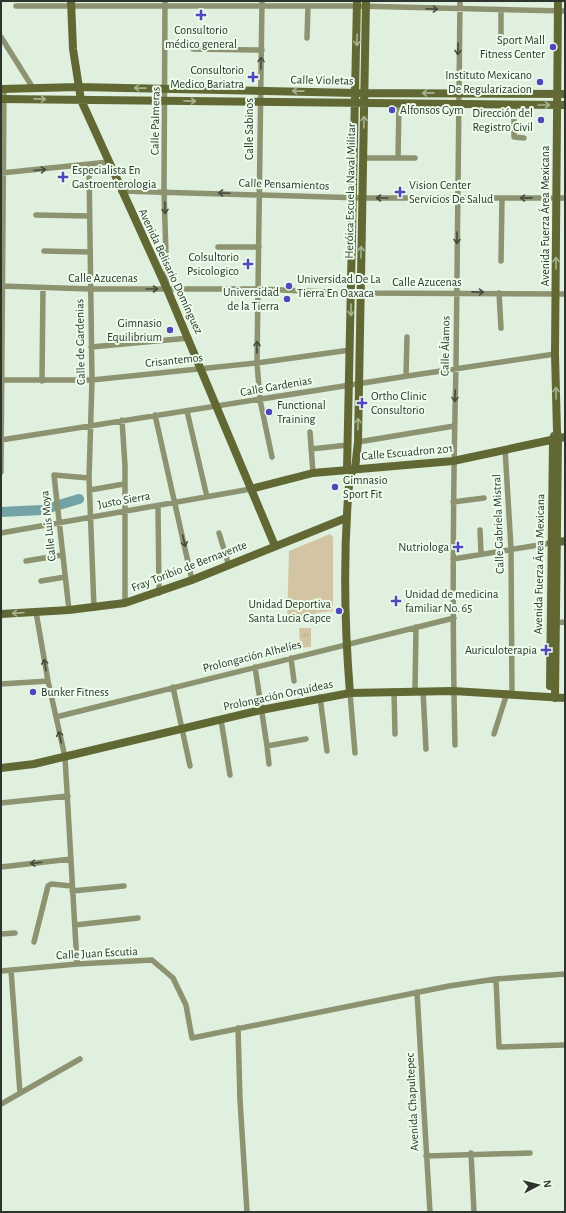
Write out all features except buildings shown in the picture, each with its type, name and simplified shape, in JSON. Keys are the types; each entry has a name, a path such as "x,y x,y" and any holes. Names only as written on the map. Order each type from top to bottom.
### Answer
{"street":[{"name":"Calle Álamos","path":"455,745 453,691 453,461 457,292 457,93 460,1"},
{"name":"Avenida Fuerza Área Mexicana","path":"553,698 553,623 557,542 558,437 555,354 556,198 561,105 562,11 558,1"},
{"path":"16,6 71,3 262,3 308,6 362,3 460,10 562,11"},
{"name":"Avenida Belisario Domínguez","path":"71,3 73,49 81,100 189,338 216,407 275,546"},
{"name":"Calle Palmeras","path":"165,3 166,101 164,191 167,289"},
{"name":"Calle Sabinos","path":"262,3 257,363 260,400 272,457"},
{"name":"Heróica Escuela Naval Militar","path":"350,693 346,644 346,518 351,471 358,442 364,103 360,93 362,3"},
{"path":"307,38 308,6"},
{"path":"501,10 501,40"},
{"path":"1,37 33,88"},
{"path":"192,49 262,50"},
{"name":"Calle Violetas","path":"3,89 78,87 360,93 561,94"},
{"path":"1,472 3,89"},
{"name":"Heróica Escuela Naval Militar","path":"351,471 348,445 355,102 360,93"},
{"name":"Calle Violetas","path":"3,99 561,105"},
{"path":"398,158 399,104"},
{"path":"514,104 514,137 524,138"},
{"path":"363,158 415,158"},
{"path":"3,173 109,162"},
{"name":"Calle de Gardenias","path":"89,165 92,380 89,478 94,608"},
{"name":"Calle Pensamientos","path":"121,191 164,191 353,198 565,198"},
{"path":"501,261 502,199"},
{"path":"36,215 89,216"},
{"path":"218,247 259,247"},
{"path":"44,251 90,252"},
{"name":"Calle Azucenas","path":"2,286 91,289 258,289 351,293 457,292 565,294"},
{"path":"42,381 43,288"},
{"path":"499,293 501,328"},
{"path":"406,376 407,337"},
{"path":"91,347 189,338"},
{"name":"Crisantemos","path":"1,380 92,380 257,363 350,350"},
{"name":"Calle Gardenias","path":"1,440 122,420 260,400 350,384 555,354"},
{"path":"187,411 207,497"},
{"path":"155,415 192,580"},
{"path":"122,420 124,484 124,603"},
{"path":"358,442 454,426"},
{"path":"310,432 313,473"},
{"name":"Calle Escuadron 201","path":"251,489 313,473 351,471 453,461 558,437"},
{"path":"311,449 348,445"},
{"name":"Calle Gabriela Mistral","path":"494,734 509,693 511,548 505,450"},
{"name":"Calle Luis Moya","path":"69,610 58,522 54,475 89,478"},
{"path":"90,490 124,484"},
{"name":"Justo Sierra","path":"1,533 251,489"},
{"path":"453,502 484,498"},
{"path":"158,506 160,593"},
{"name":"Fray Toribio de Bernavente","path":"1,614 94,608 124,603 160,593 346,518"},
{"path":"480,530 481,553"},
{"path":"219,533 229,566"},
{"path":"453,559 511,548 557,542"},
{"path":"26,561 62,555"},
{"path":"41,581 65,577"},
{"path":"36,612 48,681 65,757 77,964"},
{"name":"Prolongación Alhelíes","path":"56,717 454,618"},
{"path":"553,623 565,622"},
{"path":"416,627 419,691 426,749"},
{"path":"291,658 294,681"},
{"path":"255,667 270,764"},
{"path":"1,684 48,681"},
{"path":"173,687 190,766"},
{"path":"394,691 395,734"},
{"name":"Prolongación Orquídeas","path":"1,768 34,764 261,710 320,697 350,693 453,691 509,693 565,698"},
{"path":"350,693 356,753"},
{"path":"320,697 327,751"},
{"path":"221,720 230,775"},
{"path":"267,746 306,739"},
{"path":"1,802 68,796"},
{"path":"1,867 71,859"},
{"path":"34,942 48,886 51,884 72,889 124,886"},
{"path":"75,925 138,918"},
{"path":"1,934 15,932"},
{"name":"Calle Juan Escutia","path":"1,971 77,964 152,960 173,978 186,1005 192,1038 238,1028"},
{"path":"11,970 20,1093"},
{"path":"247,1212 240,1100 238,1028 417,992 496,979 565,974"},
{"path":"496,979 499,1047 565,1045"},
{"name":"Avenida Chapultepec","path":"417,992 430,1212"},
{"path":"1,1104 80,1058"},
{"path":"426,1156 472,1153 530,1153"},
{"path":"472,1153 474,1212"}],"green space":[{"path":"330,534 333,537 333,611 316,613 308,622 287,622 289,551"},
{"path":"299,628 311,628 311,647 300,648"}],"waterway":[{"path":"1,512 42,510 79,499"}],"place":[{"name":"Consultorio médico general","path":"201,15"},
{"name":"Sport Mall Fitness Center","path":"553,47"},
{"name":"Consultorio Medico Bariatra","path":"253,77"},
{"name":"Instituto Mexicano De Regularizacion","path":"540,82"},
{"name":"Alfonsos Gym","path":"392,110"},
{"name":"Dirección del Registro Civil","path":"541,120"},
{"name":"Especialista En Gastroenterologia","path":"63,177"},
{"name":"Vision Center Servicios De Salud","path":"400,192"},
{"name":"Colsultorio Psicologico","path":"248,264"},
{"name":"Universidad De La Tierra En Oaxaca","path":"289,286"},
{"name":"Universidad de la Tierra","path":"287,299"},
{"name":"Gimnasio Equilibrium","path":"170,330"},
{"name":"Ortho Clinic Consultorio","path":"362,403"},
{"name":"Functional Training","path":"269,412"},
{"name":"Gimnasio Sport Fit","path":"335,487"},
{"name":"Nutriologa","path":"458,547"},
{"name":"Unidad de medicina familiar No. 65","path":"396,601"},
{"name":"Unidad Deportiva Santa Lucia Capce","path":"339,611"},
{"name":"Auriculoterapia","path":"546,650"},
{"name":"Bunker Fitness","path":"33,692"}]}
